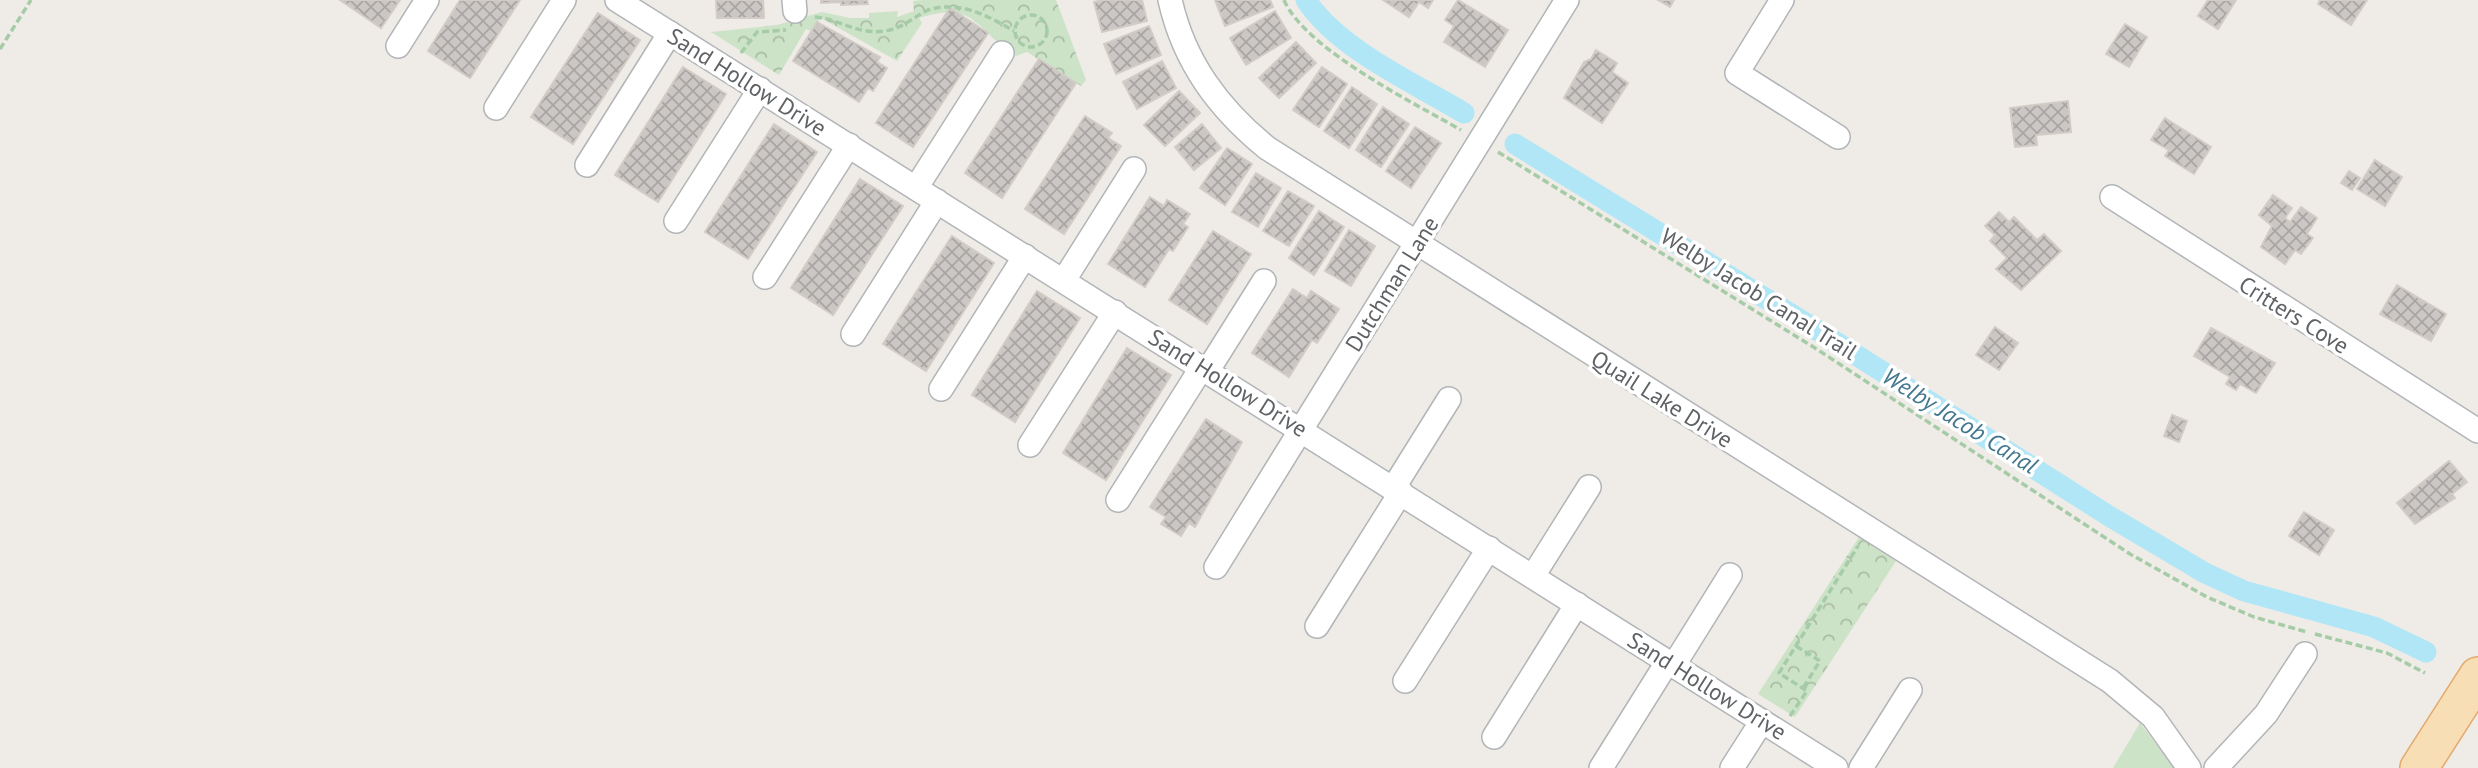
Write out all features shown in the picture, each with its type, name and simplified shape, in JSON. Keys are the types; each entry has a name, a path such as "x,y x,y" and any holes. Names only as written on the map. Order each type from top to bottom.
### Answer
{"main road":[{"path":"2419,768 2478,676"}],"street":[{"path":"398,46 427,0"},
{"path":"496,108 564,0"},
{"name":"Sand Hollow Drive","path":"617,0 1302,429 1836,768"},
{"name":"Quail Lake Drive","path":"1170,0 1190,59 1230,115 1267,148 2126,692 2153,718 2189,768"},
{"path":"1782,0 1737,73 1838,137"},
{"name":"Dutchman Lane","path":"1216,567 1480,141 1560,3"},
{"path":"587,165 670,33"},
{"path":"916,188 1002,52"},
{"path":"676,221 760,89"},
{"path":"765,278 849,145"},
{"path":"1064,280 1135,169"},
{"name":"Critters Cove","path":"2112,197 2478,431"},
{"path":"853,334 937,201"},
{"path":"941,389 1025,256"},
{"path":"1118,500 1264,281"},
{"path":"1030,445 1115,312"},
{"path":"1317,626 1449,399"},
{"path":"1533,576 1589,487"},
{"path":"1405,681 1489,548"},
{"path":"1601,768 1730,575"},
{"path":"1494,737 1577,604"},
{"path":"2216,768 2266,714 2305,654"},
{"path":"1861,768 1910,690"},
{"path":"1732,768 1771,727"}],"path":[{"path":"0,50 31,0"},
{"name":"Welby Jacob Canal Trail","path":"1284,0 1310,34 1342,59 1815,348 2130,554 2207,597 2254,617 2386,653 2425,673"},
{"path":"730,71 757,33 796,15 824,18 851,29 883,32 897,29 928,10 963,5 1014,31 1019,43 1033,47 1042,42 1047,27 1041,18 1031,15 1017,21 1014,31"},
{"path":"1771,727 1807,691 1779,673 1868,529"},
{"path":"1796,646 1820,661 1802,688"}],"green space":[{"path":"1056,0 1086,80 1081,86 1027,52 1016,56 974,20 953,13 938,13 919,18 922,23 897,61 821,18 811,31 806,29 779,75 711,32 777,25 822,12 850,18 869,18 869,13 898,11 897,17 914,11 913,1"},
{"path":"1859,537 1896,561 1795,717 1758,694"},
{"path":"2140,723 2174,768 2113,768"}],"building":[{"path":"340,0 400,0 381,28"},
{"path":"460,0 520,0 470,78 428,51"},
{"path":"716,0 763,0 764,18 717,18"},
{"path":"821,0 867,0 868,4 841,5 841,2 821,3"},
{"path":"1142,0 1147,21 1102,32 1094,2"},
{"path":"1215,0 1270,0 1273,7 1225,26"},
{"path":"1383,0 1433,0 1428,8 1419,2 1409,17"},
{"path":"1458,0 1508,30 1485,67 1444,42 1454,26 1445,20"},
{"path":"1658,0 1674,0 1670,7"},
{"path":"2208,0 2236,0 2218,29 2198,16"},
{"path":"2320,0 2367,0 2351,25 2318,4"},
{"path":"950,8 988,33 913,147 876,123"},
{"path":"1275,11 1291,38 1246,65 1230,38"},
{"path":"598,13 640,40 573,144 531,117"},
{"path":"817,22 880,57 877,62 887,68 873,91 868,88 859,102 793,61"},
{"path":"2125,24 2147,37 2129,67 2106,54"},
{"path":"1149,26 1161,55 1116,74 1104,44"},
{"path":"1296,42 1316,63 1279,98 1259,78"},
{"path":"1596,50 1617,63 1612,72 1628,83 1602,123 1564,98 1584,62 1591,59"},
{"path":"1039,59 1076,83 1002,198 965,173"},
{"path":"1162,61 1176,88 1137,109 1123,82"},
{"path":"683,67 726,94 658,202 615,175"},
{"path":"1322,67 1347,84 1319,127 1293,110"},
{"path":"1352,87 1377,104 1349,148 1324,131"},
{"path":"1179,91 1200,113 1165,146 1144,125"},
{"path":"2068,101 2071,132 2036,135 2037,145 2015,147 2010,108"},
{"path":"1383,107 1409,124 1381,167 1356,150"},
{"path":"1085,116 1112,133 1108,138 1121,146 1064,234 1025,209"},
{"path":"2165,118 2211,147 2194,174 2165,156 2169,150 2151,140"},
{"path":"774,124 817,152 748,259 705,232"},
{"path":"1202,124 1221,148 1194,170 1175,147"},
{"path":"1415,127 1441,143 1411,188 1386,171"},
{"path":"1227,148 1252,164 1225,205 1200,188"},
{"path":"2375,160 2402,177 2385,206 2357,189"},
{"path":"2349,171 2360,178 2352,190 2341,183"},
{"path":"1256,173 1281,188 1258,227 1232,212"},
{"path":"860,179 903,206 833,315 791,288"},
{"path":"1288,191 1314,206 1289,246 1263,231"},
{"path":"2273,195 2292,208 2285,218 2290,222 2301,207 2317,218 2307,234 2313,238 2301,254 2295,250 2285,264 2261,247 2272,226 2259,215"},
{"path":"1150,197 1164,206 1167,200 1190,214 1183,224 1188,227 1173,251 1169,249 1145,287 1108,264"},
{"path":"1319,211 1344,227 1314,275 1289,258"},
{"path":"1999,212 2009,222 2014,217 2037,240 2044,234 2061,251 2021,290 1996,269 2007,258 1990,241 1995,235 1985,226"},
{"path":"1349,230 1375,246 1351,286 1325,271"},
{"path":"1213,231 1251,254 1207,324 1169,300"},
{"path":"952,236 994,263 926,371 883,344"},
{"path":"2397,285 2446,314 2431,341 2380,314"},
{"path":"1293,289 1307,298 1311,291 1339,309 1317,343 1312,340 1289,377 1252,353"},
{"path":"1037,291 1080,318 1015,422 972,395"},
{"path":"1995,327 2018,343 1999,370 1976,355"},
{"path":"2211,328 2275,363 2256,393 2240,384 2236,390 2226,384 2230,377 2194,356"},
{"path":"1127,348 1171,375 1106,480 1063,453"},
{"path":"2172,415 2187,421 2179,442 2164,436"},
{"path":"1206,419 1242,442 1195,527 1189,523 1181,536 1161,524 1166,517 1150,507"},
{"path":"2449,461 2467,482 2452,494 2455,498 2415,524 2397,503"},
{"path":"2304,512 2334,530 2319,555 2289,536"}],"waterway":[{"name":"Welby Jacob Canal","path":"1306,0 1320,18 1357,49 1464,113"},
{"name":"Welby Jacob Canal","path":"1515,144 1820,332 2109,516 2205,573 2244,591 2374,627 2426,652"}]}
